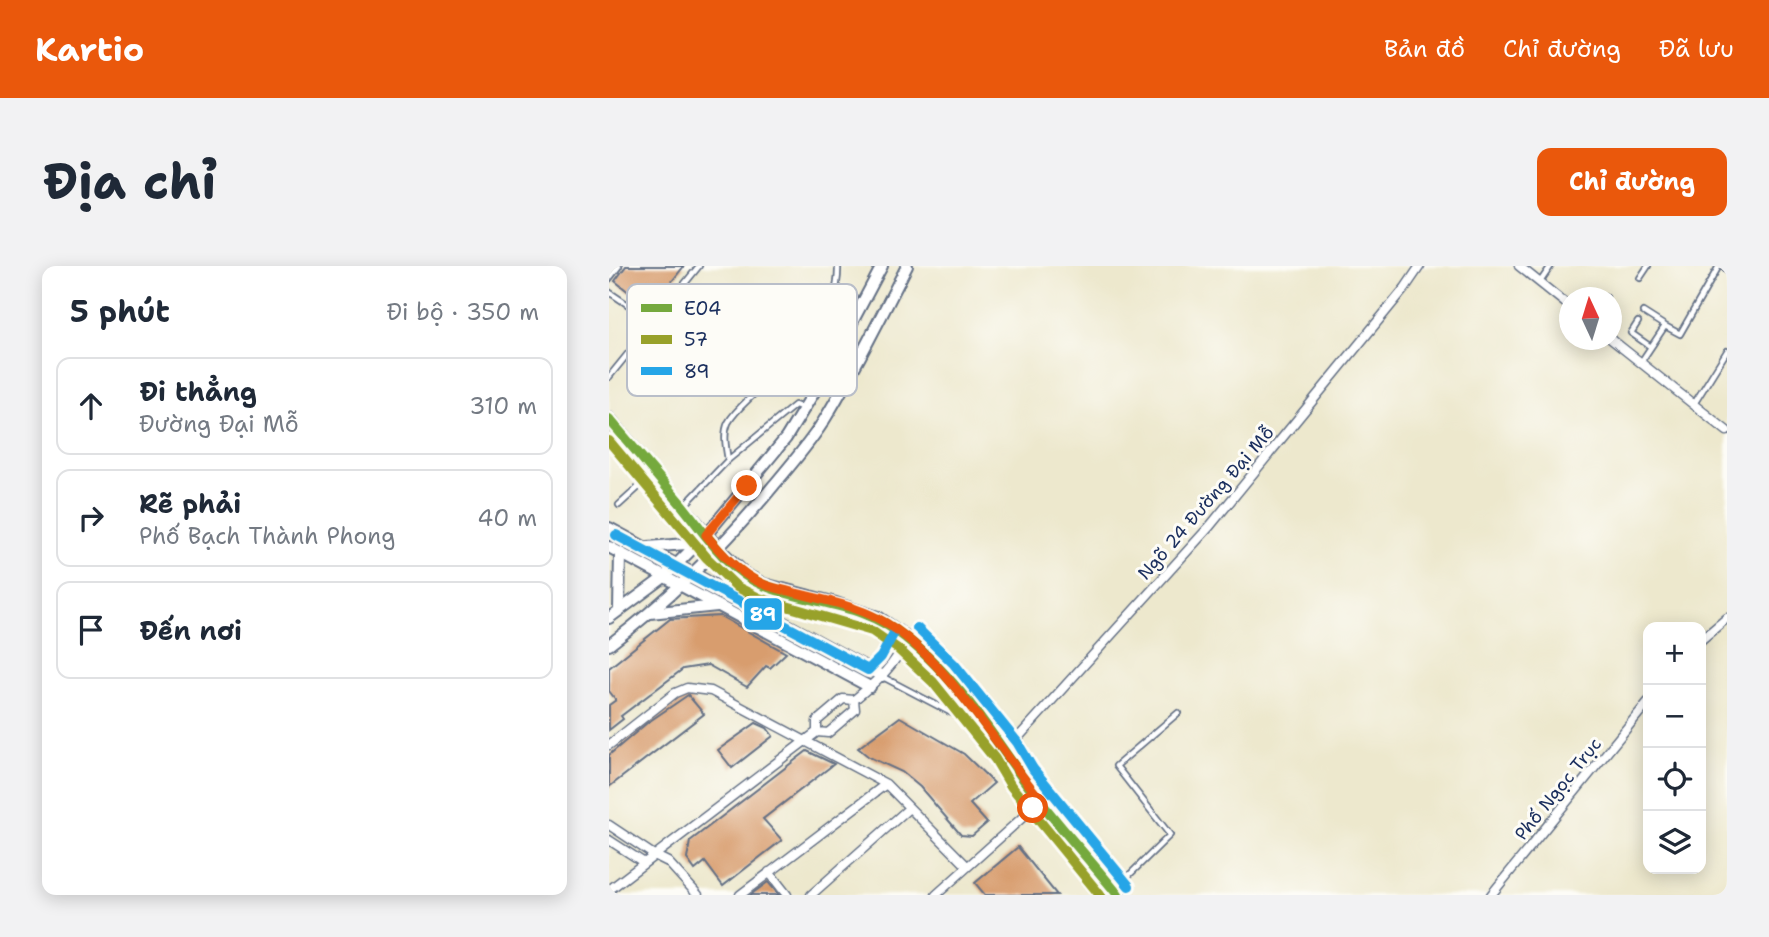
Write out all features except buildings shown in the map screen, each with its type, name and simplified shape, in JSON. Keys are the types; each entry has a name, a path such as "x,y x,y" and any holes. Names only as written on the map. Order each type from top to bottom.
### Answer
{"main road":[{"path":"857,313 882,266"},
{"path":"857,361 907,266"},
{"path":"609,618 663,578 702,539 763,467 813,396"},
{"path":"609,645 694,574 755,509 822,423 837,396"},
{"path":"609,419 683,506 702,539 745,575 764,585 878,618 907,638 943,673 1006,751 1022,777 1116,892"},
{"path":"609,528 678,563 882,676"},
{"path":"645,547 702,539"},
{"path":"609,547 870,687"},
{"path":"619,610 620,553"},
{"path":"650,613 718,606"}],"street":[{"name":"Ngõ 24 Đường Đại Mỗ","path":"1006,751 1210,526 1405,288 1420,266"},
{"path":"1519,266 1559,297"},
{"path":"1622,347 1727,430"},
{"path":"1706,635 1727,618"},
{"path":"817,733 817,721 843,699 854,700 882,676 901,653 907,638"},
{"path":"609,745 675,693 687,688 711,691 885,784 967,866"},
{"path":"609,890 805,741 817,733 828,733 855,710 854,700"},
{"name":"Phố Ngọc Trục","path":"1491,895 1643,708"},
{"path":"740,895 885,784"},
{"path":"939,894 1041,800"},
{"path":"811,895 908,809"},
{"path":"609,825 668,862 698,895"},
{"path":"609,840 643,862"},
{"path":"769,872 787,895"}],"lane":[{"path":"609,279 619,266"},
{"path":"685,284 699,266"},
{"path":"837,284 838,266"},
{"path":"1540,282 1551,266"},
{"path":"1640,278 1649,266"},
{"path":"1643,312 1679,334 1719,266"},
{"path":"609,292 627,304"},
{"path":"1638,323 1631,333 1651,347"},
{"path":"1641,362 1665,326"},
{"path":"1694,404 1727,351"},
{"path":"609,377 627,356"},
{"path":"728,460 725,441 728,423 752,396"},
{"path":"683,506 728,460 795,405 806,409"},
{"path":"619,505 654,473"},
{"path":"882,676 991,734"},
{"path":"1116,892 1170,835 1116,766 1178,713"}],"transit line":[{"name":"E04","path":"609,419 717,550 750,579 782,592 872,617 889,626 923,652 968,702 1032,791 1118,895"},
{"name":"57","path":"609,441 707,558 737,587 759,598 872,631 898,649 933,682 995,759 1011,786 1100,895"},
{"name":"89","path":"616,535 868,670 881,657 895,631"},
{"name":"89","path":"917,628 954,664 1017,742 1033,769 1129,886"}],"route":[{"path":"747,486 706,535 717,549 745,575 764,585 878,618 907,638 943,673 1006,751 1041,800 1033,808"}]}
